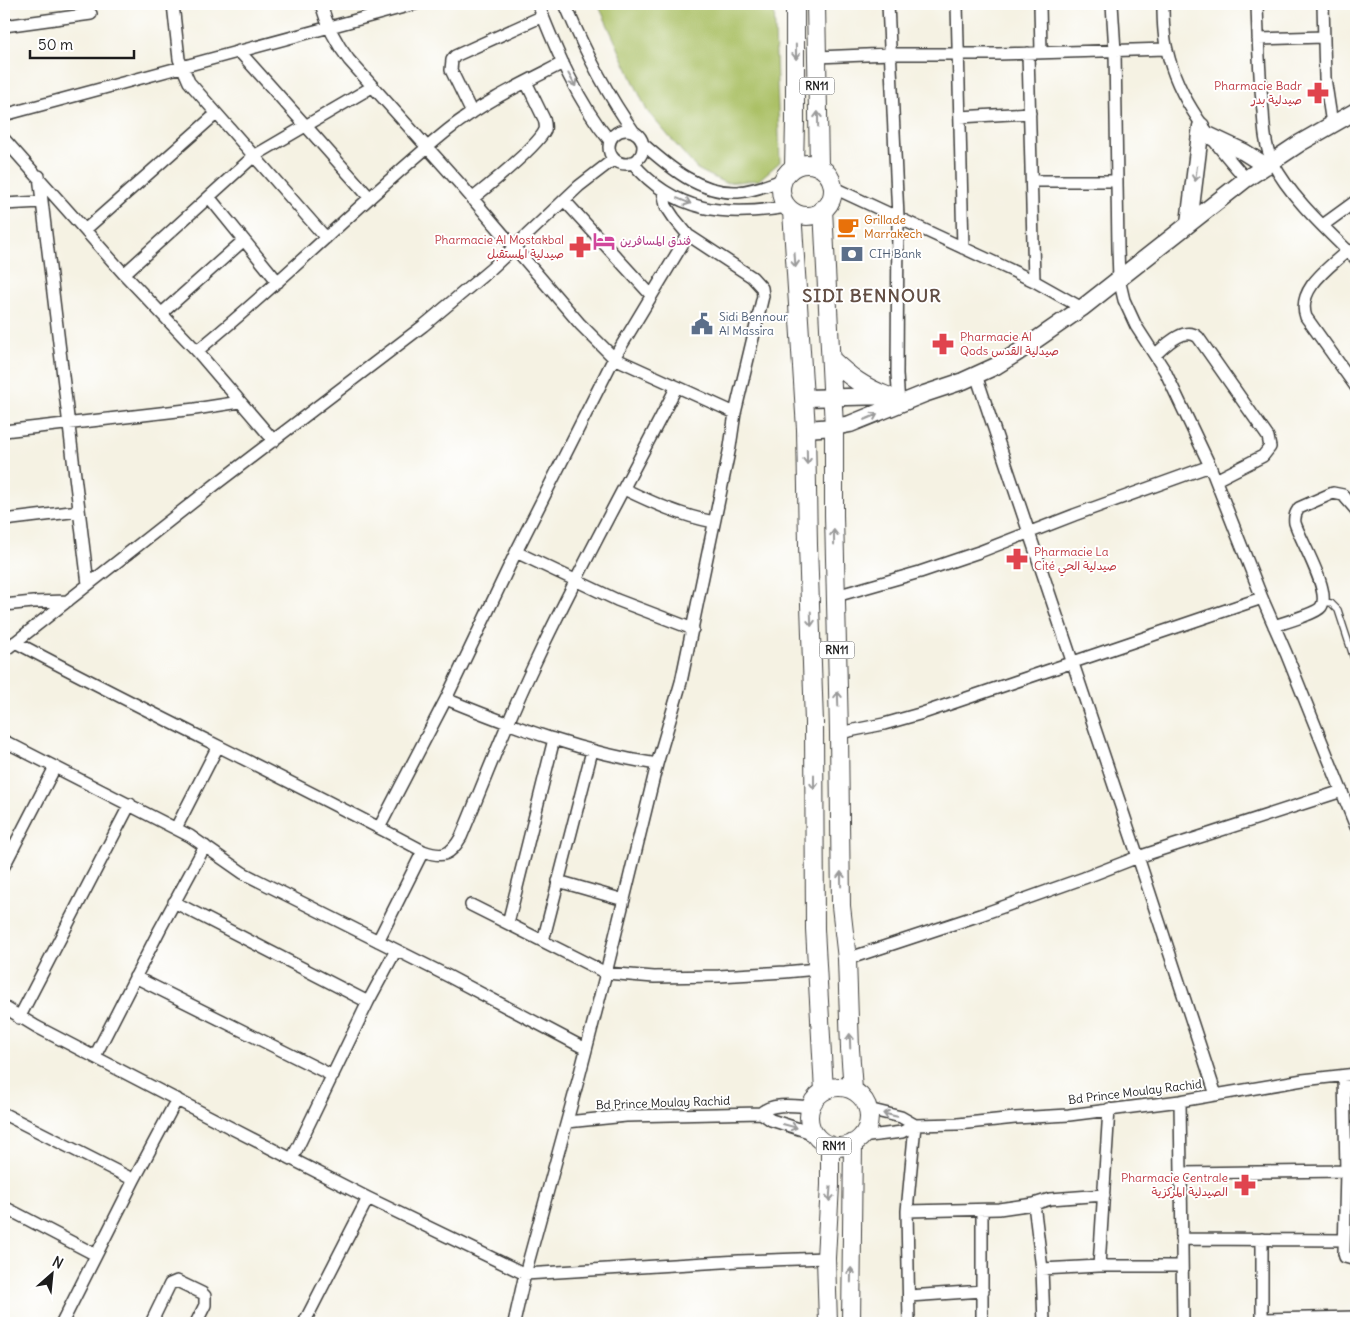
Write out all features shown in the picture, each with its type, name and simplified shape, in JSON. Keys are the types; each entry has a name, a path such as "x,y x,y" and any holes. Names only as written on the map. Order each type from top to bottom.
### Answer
{"main road":[{"name":"RN11","path":"795,4 796,121 788,174 781,189 782,198 790,209 805,398 814,723 816,968 824,1091"},
{"name":"RN11","path":"816,4 819,167"},
{"path":"805,398 895,399 924,394 976,375 1018,353 1082,308 1269,164 1356,111"},
{"path":"1190,223 1205,131 1269,164"},
{"path":"788,174 806,164 819,167 830,179 832,187"},
{"name":"RN11","path":"832,187 829,203 824,209 834,427 840,733 841,906 847,959 853,1090"},
{"path":"790,209 803,215 814,214 824,209"},
{"path":"831,359 853,380 871,390 895,399"},
{"path":"806,429 834,427 863,420 895,399"},
{"path":"811,1107 817,1096 824,1091 836,1087 853,1090 860,1095 868,1109"},
{"name":"RN11","path":"811,1107 809,1116 811,1125 815,1134 821,1140 830,1145 842,1146 857,1140"},
{"name":"RN11","path":"851,1323 857,1140 868,1124 868,1109"},
{"name":"RN11","path":"828,1323 826,1258 830,1145"}],"street":[{"path":"173,4 179,59 189,82 326,238"},
{"path":"321,4 328,28 344,54 580,324 614,358 734,413"},
{"path":"4,115 415,4"},
{"path":"538,4 563,63 590,112 610,141 610,150 614,159 623,163 632,162 640,155 641,139 616,108 596,73 564,4"},
{"path":"888,4 898,217 895,399"},
{"path":"956,4 963,248"},
{"path":"1040,4 1041,53"},
{"path":"1112,4 1115,51 1119,279 1124,300 1130,314 1156,354 1210,466 1342,791 1351,802 1356,827"},
{"path":"1163,4 1166,49 1175,75 1205,131 1246,180"},
{"path":"1257,4 1264,125 1269,164 1323,225 1352,254 1311,288 1304,302 1303,309 1306,317 1356,386"},
{"path":"1328,4 1323,4 1325,78 1332,124"},
{"path":"4,26 91,14"},
{"path":"472,113 451,70 452,60 455,56 542,16"},
{"path":"1258,39 1324,37"},
{"path":"817,57 1166,49"},
{"path":"239,51 370,198"},
{"path":"1028,53 1034,281"},
{"path":"197,351 239,317 370,198 449,130 472,113 563,63"},
{"path":"472,199 536,143 545,130 546,124 526,82"},
{"path":"124,274 254,156 372,87"},
{"path":"960,117 1030,113"},
{"path":"86,229 216,114"},
{"path":"610,141 617,132 628,130 634,132"},
{"path":"4,139 39,176 124,274 197,351 274,440"},
{"path":"642,144 682,175 711,189 725,192 752,190 788,174"},
{"path":"4,650 466,292 564,200 614,159"},
{"path":"632,162 642,174 662,191 694,205 725,212 790,209"},
{"path":"39,176 88,584"},
{"path":"1032,181 1116,180"},
{"path":"832,187 1034,281 1082,308"},
{"path":"514,1323 524,1274 567,1122 657,764 681,682 730,447 734,413 763,296 762,288 752,277 688,235 666,206 662,191"},
{"path":"209,197 278,282"},
{"path":"564,200 651,295"},
{"path":"4,204 42,202"},
{"path":"1323,225 1356,202"},
{"path":"379,828 446,699 516,552 614,358 688,235"},
{"path":"162,314 244,240"},
{"path":"1156,354 1183,334 1191,334 1198,337 1268,437 1270,446 1263,456 1216,480"},
{"path":"976,375 1030,532 1216,1095"},
{"path":"15,642 138,707 218,746 423,852 440,856 451,852 461,837 508,723 576,580 676,388"},
{"path":"4,431 240,402"},
{"path":"836,596 920,572 1210,466"},
{"path":"624,489 672,511 694,519 714,522"},
{"path":"1274,626 1318,610 1323,602 1324,595 1310,555 1295,522 1296,512 1305,504 1333,493 1343,495 1349,499 1356,510"},
{"path":"4,520 79,510"},
{"path":"516,552 632,606 693,629"},
{"path":"840,733 923,714 1262,598"},
{"path":"4,605 68,600"},
{"path":"446,699 554,740 625,759 657,764"},
{"path":"508,923 554,740"},
{"path":"4,741 176,828 243,873 448,976 586,1049"},
{"path":"176,828 218,746"},
{"path":"543,941 592,751"},
{"path":"4,866 55,767"},
{"path":"847,959 980,915 1138,857 1342,791"},
{"path":"20,1018 130,804"},
{"path":"95,1056 205,846"},
{"path":"378,941 423,852"},
{"path":"558,881 624,900"},
{"path":"174,902 368,1002"},
{"path":"471,905 606,973 654,977 719,976 816,968"},
{"path":"292,1159 368,1002 396,950"},
{"path":"135,977 333,1076"},
{"path":"4,1007 20,1018 292,1159 524,1274 739,1261 826,1258"},
{"name":"Bd Prince Moulay Rachid","path":"857,1140 902,1132 915,1125 958,1124 1069,1115 1180,1101 1303,1080 1356,1074"},
{"path":"1344,1076 1345,1257 1356,1260"},
{"path":"62,1323 177,1099"},
{"path":"1180,1101 1183,1323"},
{"name":"Bd Prince Moulay Rachid","path":"567,1122 626,1116 761,1113 768,1109 784,1106 811,1107"},
{"name":"Bd Prince Moulay Rachid","path":"868,1109 901,1117 915,1125"},
{"path":"1099,1266 1109,1110"},
{"name":"Bd Prince Moulay Rachid","path":"761,1113 771,1120 815,1134"},
{"path":"4,1114 134,1180"},
{"path":"910,1323 907,1211 915,1125"},
{"path":"1182,1173 1346,1171"},
{"path":"907,1211 982,1210 1016,1207 1050,1199 1104,1195"},
{"path":"304,1323 368,1198"},
{"path":"1034,1204 1042,1269 1044,1323"},
{"path":"4,1207 96,1255"},
{"path":"982,1210 982,1323"},
{"path":"1181,1239 1344,1240"},
{"path":"1262,1240 1262,1321 1356,1317"},
{"path":"1042,1269 1099,1266 1182,1266"},
{"path":"151,1323 170,1284 176,1281 205,1296 205,1305 196,1323"},
{"path":"909,1296 982,1291"}],"lane":[{"path":"1323,602 1331,603 1338,610 1356,665"}],"green space":[{"path":"598,4 774,4 780,162 759,180 725,183 697,169 647,111"}],"place":[{"name":"Pharmacie Badr صيدلية بدر","path":"1318,93"},
{"name":"Grillade Marrakech","path":"848,227"},
{"name":"فندق المسافرين","path":"604,241"},
{"name":"Pharmacie Al Mostakbal صيدلية المستقبل","path":"580,247"},
{"name":"CIH Bank","path":"852,254"},
{"name":"Sidi Bennour Al Massira","path":"702,324"},
{"name":"Pharmacie Al Qods صيدلية القدس","path":"943,344"},
{"name":"Pharmacie La Cité صيدلية الحي","path":"1017,559"},
{"name":"Pharmacie Centrale الصيدلية المركزية","path":"1245,1185"}],"district":[{"name":"SIDI BENNOUR","path":"872,296"}]}
